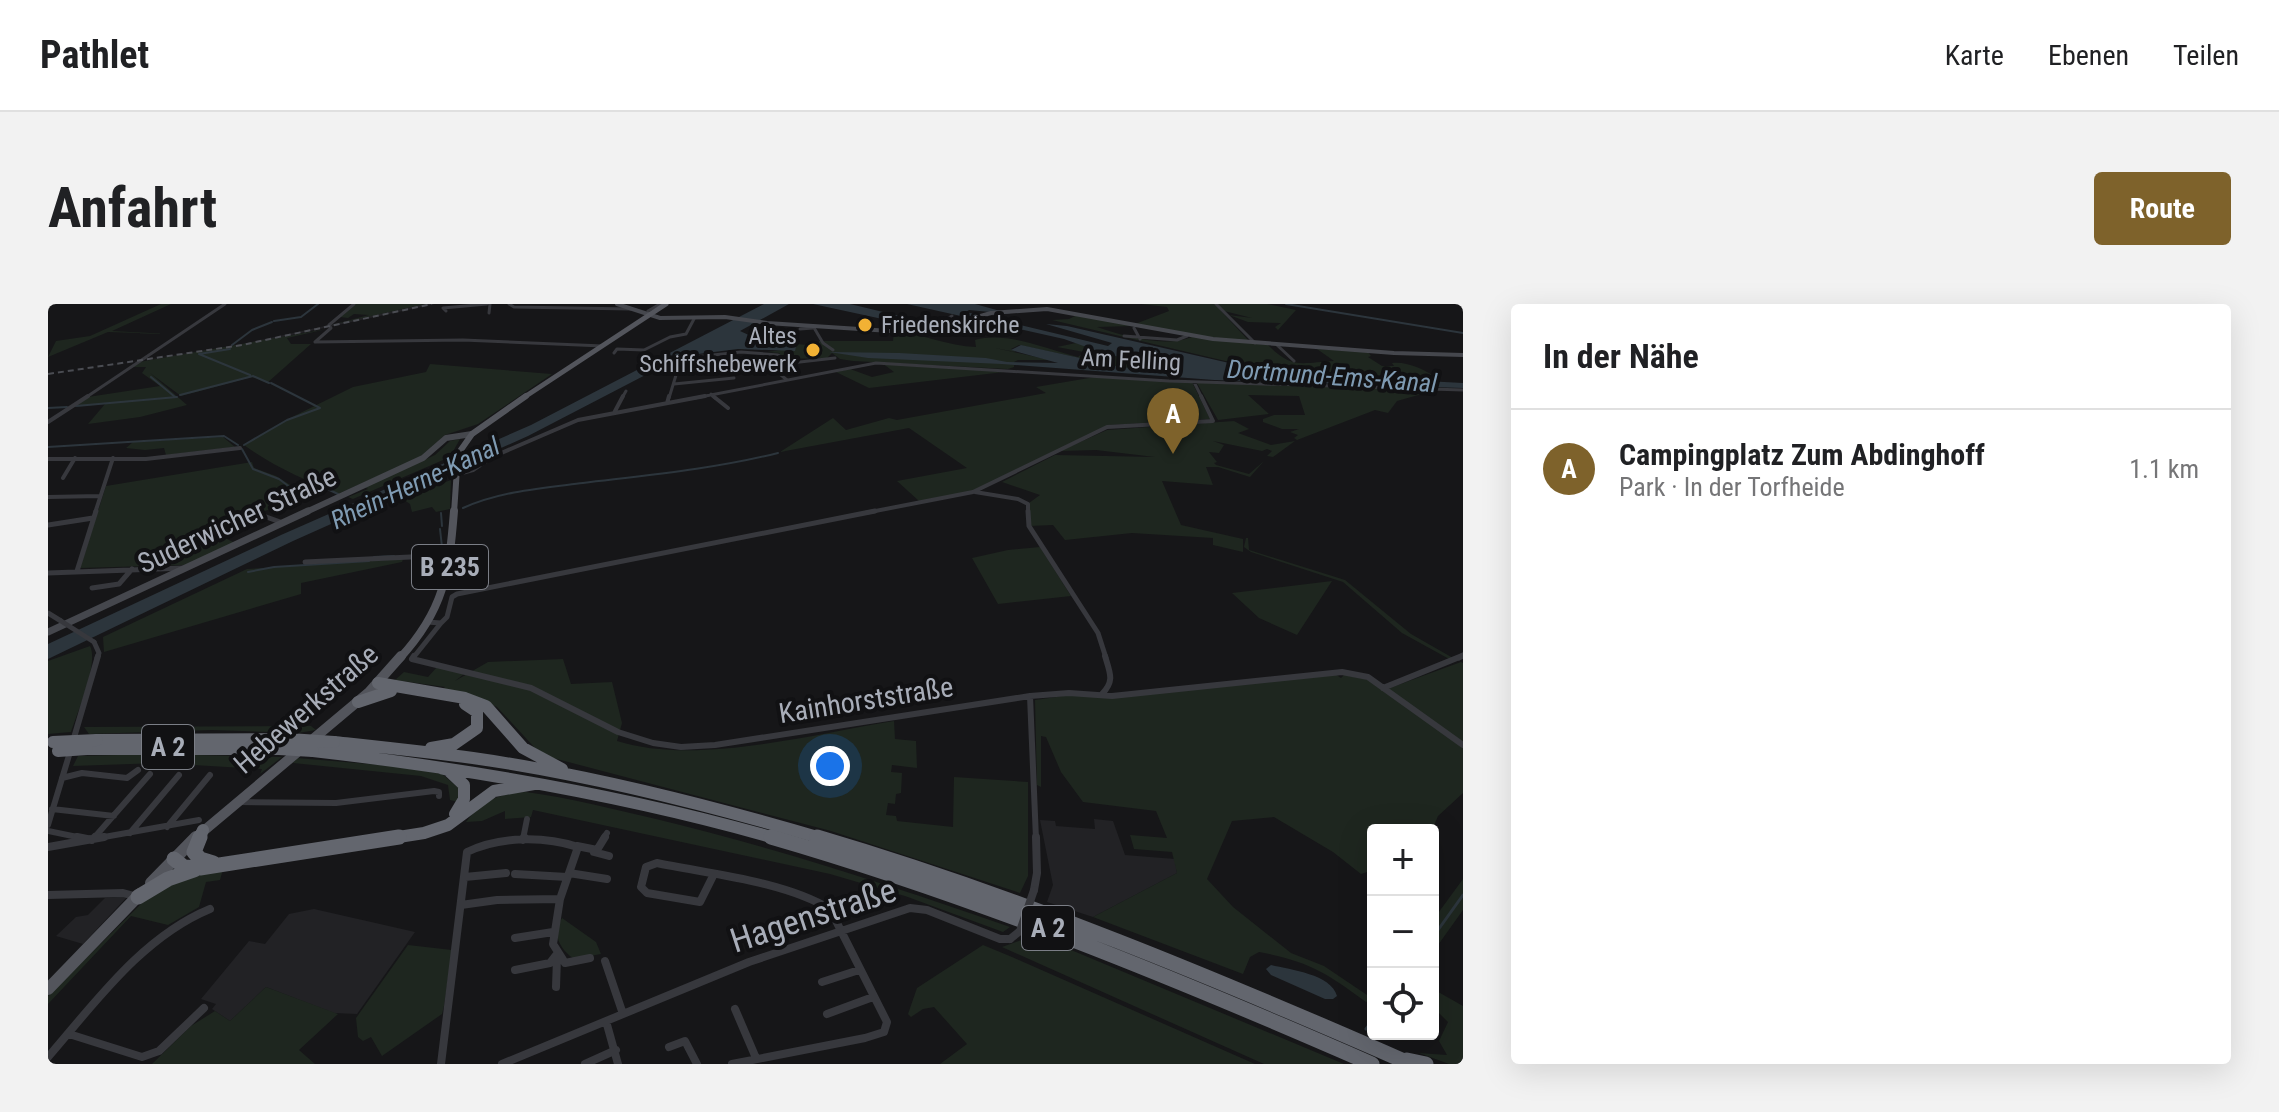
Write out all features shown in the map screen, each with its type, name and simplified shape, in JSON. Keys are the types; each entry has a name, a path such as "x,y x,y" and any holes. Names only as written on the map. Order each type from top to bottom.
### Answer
{"highway":[{"path":"377,684 391,691 458,702 477,712 479,720 471,735 418,756"},
{"path":"377,684 465,698 486,706 523,748 573,774"},
{"path":"358,702 391,691"},
{"name":"A 2","path":"52,747 97,740 289,739 334,742 549,782 714,820 937,888 1152,969 1372,1064"},
{"name":"A 2","path":"52,747 279,749 418,756 573,774 742,815 951,879 1145,952 1405,1061"},
{"path":"418,756 448,770 461,780 466,792 457,812 434,830"},
{"path":"174,859 184,867 211,865 405,838 448,825 494,791 549,782"},
{"path":"201,825 194,852 211,865"},
{"path":"138,897 168,879 211,865"},
{"path":"1405,1061 1426,1064"}],"main road":[{"name":"B 235","path":"455,473 458,454 481,426 666,304"},
{"path":"617,307 694,319 735,318 813,327 838,324 933,332 952,320 1007,312 1060,310 1187,336 1277,345 1463,355"},
{"name":"B 235","path":"460,434 481,426"},
{"name":"Suderwicher Straße","path":"48,632 423,458 460,434 471,435"},
{"name":"Suderwicher Straße","path":"442,443 457,436 471,435"},
{"name":"Hebewerkstraße","path":"48,989 174,859 201,825 358,702 377,684 427,622 445,587 452,555 455,473"}],"street":[{"path":"48,422 225,304"},
{"path":"354,304 344,309 329,325 331,328 315,342 463,340 603,346"},
{"path":"446,311 443,308 488,304 489,313"},
{"path":"509,304 511,307 539,310 580,311 617,307"},
{"path":"649,313 660,304"},
{"path":"1216,304 1255,343"},
{"path":"611,315 617,307"},
{"path":"585,316 589,310"},
{"path":"614,353 617,349 644,350 689,332 694,319"},
{"path":"800,329 813,327 845,369"},
{"path":"1134,328 1140,339"},
{"path":"663,333 673,336"},
{"path":"1124,336 1180,340 1187,336"},
{"path":"1277,345 1294,361"},
{"path":"455,473 473,470 492,457 569,423 667,403 685,358 739,352 778,355 789,363"},
{"path":"679,367 733,363 742,369 752,369 833,354"},
{"path":"769,360 787,380"},
{"path":"799,362 812,375"},
{"name":"Am Felling","path":"667,403 886,363 1194,382 1463,390"},
{"path":"674,384 734,378"},
{"path":"427,622 441,623 447,617 452,597 457,594 973,492 1107,427 1213,421 1194,382"},
{"path":"614,413 626,391"},
{"path":"711,394 728,408"},
{"path":"48,459 146,459 240,448"},
{"path":"63,478 69,474 75,458"},
{"path":"77,571 113,458"},
{"path":"973,492 1018,499 1028,504 1029,526 1098,633 1112,678 1111,685 1102,694"},
{"path":"48,497 100,496"},
{"path":"258,514 283,523"},
{"path":"48,525 93,518"},
{"path":"305,562 452,555"},
{"path":"48,573 185,568"},
{"path":"92,588 119,584 132,569"},
{"path":"48,613 94,642 99,653 48,825"},
{"name":"Kainhorststraße","path":"441,623 412,659 531,688 618,732 667,745 715,745 1030,696 1102,694 1342,672 1361,674 1463,745"},
{"path":"1383,688 1456,661 1463,655"},
{"name":"Hagenstraße","path":"502,1064 519,1060 749,962 916,906 1000,939 1010,939 1020,931 1037,873 1030,696"},
{"path":"62,778 82,773 127,778 138,770"},
{"path":"92,840 150,774"},
{"path":"130,833 179,775"},
{"path":"167,827 210,775"},
{"path":"234,802 328,806 367,803 434,791 439,792 439,796"},
{"path":"52,809 114,816"},
{"path":"523,840 527,819"},
{"path":"48,847 167,827 201,825"},
{"path":"48,831 92,840"},
{"path":"441,1064 467,852 485,845 523,840 597,850 607,833"},
{"path":"577,847 609,856"},
{"path":"577,847 560,899 553,944 565,963 590,958"},
{"path":"713,876 700,902 647,893 641,887 645,869 654,863 783,890 823,902 830,909 887,1022 887,1029 856,1041 732,1064"},
{"path":"465,877 510,874 607,879"},
{"path":"48,895 123,893 138,897"},
{"path":"461,905 497,900 560,899"},
{"path":"48,1057 167,929 193,914 210,909"},
{"path":"515,938 553,932"},
{"path":"515,970 550,963 557,954"},
{"path":"556,987 557,954"},
{"path":"605,961 623,1014"},
{"path":"822,982 859,970"},
{"path":"827,1014 873,997"},
{"path":"69,1034 142,1057 151,1056 162,1050 190,1018 204,1008"},
{"path":"735,1009 756,1058"},
{"path":"606,1021 618,1064"},
{"path":"669,1047 685,1041 697,1064"},
{"path":"585,1064 616,1050"}],"shaded area":[{"path":"161,304 171,304 112,331 170,334 108,332 48,357 56,341 90,336"},
{"path":"355,304 425,304 331,325 369,315 340,317"},
{"path":"435,304 250,344 48,375 238,345"},
{"path":"1141,304 1267,304 1296,310 1278,330 1275,327 1281,323 1248,322 1229,315 1252,318 1220,310 1249,341 1203,337 1135,324 1169,311 1167,307"},
{"path":"1079,314 1132,326 1097,327 1132,337 1169,341 1192,337 1268,345 1284,358 1297,363 1334,361 1317,349 1368,352 1371,356 1368,357 1382,366 1394,366 1392,363 1410,365 1438,379 1308,374 1238,364 1052,320 1069,319"},
{"path":"327,329 287,338 291,344 311,344 267,383 252,377 181,396 150,373 187,405 140,417 88,424 105,404 73,407 88,397 160,386 142,373 146,367 133,367 139,362"},
{"path":"894,331 976,347 975,340 1013,339 1078,357 1084,352 1057,347 1076,343 1183,372 1121,367 1019,345 1011,349 1016,352 995,348 1050,360 1018,360 1014,362 1014,367 1008,369 853,361 840,359 832,353 827,358 784,359 779,353 767,352 796,348 774,342 819,346 819,341 893,341"},
{"path":"882,363 1004,372 869,388 836,372 850,369 872,377 894,372"},
{"path":"430,364 552,374 478,424 445,435 420,457 338,494 301,478 244,445 353,387 426,372"},
{"path":"1095,377 1192,382 1210,419 1109,425 979,490 919,501 897,481 967,468 909,428 780,452 833,418 846,430 889,418 897,420 1046,393 1036,387"},
{"path":"1197,383 1436,390 1397,401 1388,413 1375,410 1297,440 1294,438 1298,435 1290,432 1299,429 1282,429 1263,422 1263,419 1274,415 1305,415 1299,396 1248,395 1269,414 1218,420"},
{"path":"1234,421 1249,429 1238,433 1271,445 1295,441 1273,457 1267,456 1272,451 1267,449 1262,451 1213,441 1224,445 1219,453 1209,452 1216,465 1249,474 1264,461 1250,477 1218,467 1206,467 1213,485 1162,481 1181,525 1243,539 1243,552 1213,545 1213,538 1132,533 1065,540 1053,525 1029,526 1029,503 1040,495 1002,482 1055,455 1155,457 1096,450 1060,451 1107,430"},
{"path":"223,437 235,447 166,455 164,448 126,448 133,442"},
{"path":"460,439 450,457 353,499 348,497 435,455 450,441"},
{"path":"252,462 254,468 276,476 300,491 314,486 320,488 282,506 261,512 242,512 213,532 235,543 186,565 80,568 106,486"},
{"path":"451,480 450,509 436,512 432,507 412,512 410,504 401,498"},
{"path":"1246,538 1249,550 1345,580 1411,634 1453,658 1451,660 1402,633 1343,582 1251,552 1244,547"},
{"path":"1040,547 1071,596 998,604 972,558"},
{"path":"403,559 402,562 301,583 301,594 104,652 103,637 247,569"},
{"path":"1332,581 1297,635 1259,618 1232,593"},
{"path":"90,646 90,676 71,732 48,734 48,661"},
{"path":"563,659 571,684 612,682 622,723 617,741 648,748 718,749 755,745 894,721 895,739 916,741 917,768 892,765 891,772 902,773 901,793 896,794 895,804 888,803 886,815 896,816 897,821 953,827 954,777 1028,782 1028,876 1020,893 831,831 553,758 535,748 497,707 479,699 441,691 445,687 395,680 404,672 428,677 437,667 464,674 455,681 488,662"},
{"path":"1463,663 1463,742 1387,689"},
{"path":"1335,674 1341,678 1344,675 1370,680 1463,748 1463,793 1438,816 1435,824 1367,824 1367,872 1361,874 1333,852 1274,817 1232,821 1207,879 1233,907 1291,953 1324,966 1367,995 1367,1002 1304,964 1259,952 1250,957 1243,974 1093,917 1177,873 1172,852 1134,849 1130,835 1167,838 1156,811 1083,802 1061,772 1046,737 1041,736 1041,787 1037,785 1035,700 1070,695 1108,698"},
{"path":"311,726 316,730 298,733 212,730 89,734 84,727"},
{"path":"78,756 282,757 260,774 262,769 160,763 73,766"},
{"path":"297,758 393,766 442,774 460,789 458,802 450,800 448,785 421,776 293,763 290,766"},
{"path":"526,792 608,808 746,842 1010,927 1003,932 905,896 830,874 533,810 531,817 505,819 505,811 482,821 466,822 492,800"},
{"path":"1094,819 1113,821 1125,855 1175,859 1177,873 1093,917 1047,902 1053,885 1040,820 1055,821 1056,826 1095,829"},
{"path":"223,869 220,880 206,882 199,907 168,925 131,916 48,1004 48,996 155,890 168,883"},
{"path":"1463,879 1463,910 1439,944 1439,912"},
{"path":"127,897 83,944 56,936 76,917 88,915 105,898"},
{"path":"314,909 415,932 357,1014 334,1013 266,987 230,1021 212,1009 216,1004 201,999 249,941 265,944 289,914"},
{"path":"562,918 596,942 601,954 574,959 569,955 557,936"},
{"path":"1028,932 1344,1064 1264,1064 1002,947 1024,939"},
{"path":"408,945 452,950 444,1006 442,1014 382,1056 371,1037 363,1041 358,1037 356,1018"},
{"path":"983,945 1255,1064 940,1064 967,1044 934,1007 923,1009 911,1017 908,1014 917,988"},
{"path":"266,987 338,1014 299,1050 315,1064 152,1064 191,1026 215,1011 230,1021"},
{"path":"1439,992 1463,1006 1463,1064 1449,1064 1419,1053 1447,1055 1439,1041 1448,1022 1439,1013"}],"water":[{"name":"Rhein-Herne-Kanal","path":"764,304 789,304 740,331 764,342 796,347 795,351 738,349 682,356 528,436 293,541 48,659 48,644 281,535 531,425"},
{"path":"813,304 850,304 933,324 924,328"},
{"path":"907,304 975,304 1011,314 966,312 1108,346 1112,343 1046,324 1067,326 1238,365 1313,375 1463,383 1463,388 1214,380 1002,364 868,358 829,352 1058,363 1011,350 1021,345 1121,367 1181,372 1103,353 1064,339"},
{"path":"1271,965 1319,978 1337,996 1325,999 1271,975 1266,969"}],"waterway":[{"path":"274,321 301,317 318,304"},
{"path":"1286,304 1463,333"},
{"path":"232,345 252,330 272,322"},
{"path":"230,349 199,354 250,375"},
{"path":"180,395 253,376 269,383"},
{"path":"151,377 175,397"},
{"path":"244,445 287,420 320,408 271,383"},
{"path":"76,406 177,397"},
{"path":"48,408 67,407"},
{"path":"48,447 224,436 238,445"},
{"name":"Rhein-Herne-Kanal","path":"242,449 253,469 279,479 299,494 323,487 338,494"},
{"path":"463,508 522,491 706,467 778,453"},
{"path":"441,513 442,526"},
{"path":"433,554 442,547 440,529"},
{"path":"374,557 394,556"},
{"path":"248,572 274,567 369,561"},
{"path":"1439,929 1463,895"}],"railway":[{"path":"48,374 242,345 432,304"}],"place":[{"name":"Friedenskirche","path":"865,325"},
{"name":"Altes Schiffshebewerk","path":"813,350"},
{"name":"Campingplatz Zum Abdinghoff","path":"1173,454"}],"water label":[{"name":"Dortmund-Ems-Kanal","path":"1332,376"}]}
